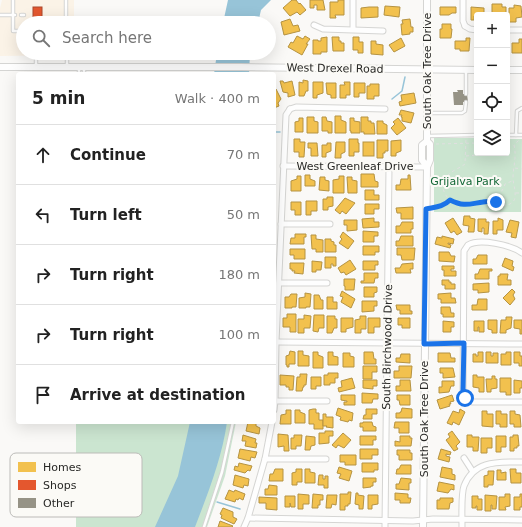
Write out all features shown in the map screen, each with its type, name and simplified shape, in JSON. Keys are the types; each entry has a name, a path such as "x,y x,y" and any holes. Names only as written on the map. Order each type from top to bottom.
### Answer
{"street":[{"path":"353,0 353,29"},
{"name":"South Oak Tree Drive","path":"423,527 427,166 422,160 422,145 427,138 427,0"},
{"path":"463,0 464,28 474,30"},
{"path":"314,25 323,29 384,31"},
{"path":"510,30 522,30"},
{"name":"West Drexel Road","path":"0,67 67,67 82,70 474,70"},
{"path":"510,70 522,70"},
{"path":"327,401 276,401 276,342 286,115 288,107 384,109"},
{"name":"West Greenleaf Drive","path":"284,166 427,166"},
{"name":"South Birchwood Drive","path":"385,527 389,166"},
{"path":"281,224 330,224"},
{"path":"522,253 511,247 500,244 475,242 467,244 464,255 463,390 463,399 467,401 522,402"},
{"path":"279,283 327,283"},
{"path":"276,342 522,344"},
{"path":"244,527 265,459 272,424"},
{"path":"464,458 473,472"},
{"path":"265,459 326,459"},
{"path":"462,527 463,488 470,475 483,465 499,462 522,462"},
{"path":"248,518 522,520"}],"lane":[{"path":"13,0 13,31 16,31"},
{"path":"66,0 66,16"},
{"path":"0,14 14,15"},
{"path":"36,60 36,67"},
{"path":"66,60 67,67"},
{"path":"466,70 466,94"},
{"path":"427,113 462,113 465,111 466,102"},
{"path":"519,135 516,113 522,108"},
{"path":"427,138 474,136"},
{"path":"204,527 222,472 232,424"}],"path":[{"path":"514,145 520,140 519,135"},
{"path":"466,136 465,164 448,175 443,184 444,193 450,200 463,205 470,205 483,201 501,204 511,203 514,200 515,193 513,180 516,154 514,145"},
{"path":"434,144 474,144"},
{"path":"510,144 514,145"},
{"path":"466,156 474,155"},
{"path":"514,168 522,169"},
{"path":"496,202 505,184 513,180"},
{"path":"515,193 522,193"},
{"path":"426,209 439,207 446,204 450,200"}],"shaded area":[{"path":"2,0 74,0 74,16 16,16 16,56 0,56 0,8"}],"green space":[{"name":"Grijalva Park","path":"434,138 474,138 474,156 510,156 510,139 522,139 521,212 434,212"},
{"path":"76,424 236,424 225,476 207,527 76,527 76,517 142,517 142,453 76,453"}],"water":[{"path":"228,0 271,0 261,10 260,16 225,16"},
{"path":"216,60 250,60 249,72 214,72"},
{"path":"190,424 227,424 222,449 195,527 155,527 178,476"}],"building: Homes":[{"path":"292,0 296,0 306,10 300,15 297,12 290,16 283,8"},
{"path":"310,0 323,0 325,10 317,10 317,5 314,5 314,8 310,8"},
{"path":"338,0 344,0 344,15 335,15 336,18 330,18 330,2 338,2"},
{"path":"492,4 502,4 502,7 506,7 506,12 492,12"},
{"path":"514,5 521,6 522,17 516,18 516,22 510,22 509,8 514,8"},
{"path":"385,6 400,7 399,17 384,15"},
{"path":"378,7 378,17 361,18 361,8"},
{"path":"440,7 456,7 456,13 440,15"},
{"path":"471,7 484,8 484,12 474,12 474,20 471,20"},
{"path":"290,19 293,26 298,25 300,31 284,35 281,22"},
{"path":"410,19 413,32 402,35 402,20"},
{"path":"442,24 451,24 451,38 440,38 440,29 442,29"},
{"path":"297,36 303,39 305,36 310,39 306,44 308,44 302,55 288,47 291,42 293,43"},
{"path":"327,37 327,52 313,54 313,40 321,41 321,38"},
{"path":"332,37 339,37 339,41 344,43 344,51 333,51"},
{"path":"353,37 359,37 359,42 363,42 363,53 358,53 358,50 353,50"},
{"path":"401,38 405,46 394,52 389,45"},
{"path":"466,38 470,38 469,51 460,51 460,49 455,49 455,41 466,41"},
{"path":"519,39 522,39 522,53 512,53 512,43 519,43"},
{"path":"371,41 376,41 376,44 383,45 383,55 371,54"},
{"path":"303,80 308,81 308,91 306,91 304,96 299,96 299,82 303,83"},
{"path":"280,81 283,81 284,83 292,81 295,95 288,97 288,93 283,92"},
{"path":"313,82 323,82 323,93 317,95 317,98 313,98"},
{"path":"344,82 350,82 350,95 346,95 346,98 340,98 340,85 345,85"},
{"path":"326,83 336,83 336,98 331,98 331,95 327,94"},
{"path":"354,83 365,83 365,93 359,93 359,97 354,97"},
{"path":"370,84 379,84 379,96 374,96 374,99 367,99 367,86 370,86"},
{"path":"276,89 281,99 278,103 279,106 276,107"},
{"path":"414,93 416,103 400,106 399,102 402,101 401,95"},
{"path":"401,110 414,113 411,123 402,121 402,115 399,115"},
{"path":"335,116 341,116 341,120 346,122 346,133 335,133"},
{"path":"307,117 314,117 314,121 318,122 318,133 307,133"},
{"path":"322,117 326,117 327,121 332,122 332,133 322,131"},
{"path":"361,117 368,117 368,121 374,123 375,134 364,134 364,132 361,132"},
{"path":"299,118 303,118 303,132 295,132 295,122 299,121"},
{"path":"350,118 354,118 354,121 360,122 360,133 351,133"},
{"path":"398,118 406,128 397,135 391,128 395,124 393,122"},
{"path":"377,121 383,121 383,123 387,125 387,134 377,134"},
{"path":"294,139 300,139 300,142 305,142 304,157 299,157 299,152 294,152"},
{"path":"349,139 358,139 359,152 354,152 354,156 349,156"},
{"path":"377,140 388,140 388,151 383,153 383,158 377,158"},
{"path":"401,140 401,151 396,153 396,156 391,156 391,141"},
{"path":"336,142 345,142 345,152 341,154 341,158 335,158"},
{"path":"363,142 374,142 374,156 363,156"},
{"path":"308,143 317,143 318,156 311,156 311,148 308,148"},
{"path":"327,143 331,143 331,151 326,153 326,157 322,157 322,145 327,145"},
{"path":"361,174 374,174 375,181 378,182 378,187 361,187"},
{"path":"305,175 310,175 310,179 315,181 315,186 305,186"},
{"path":"408,175 410,175 411,190 396,190 396,185 400,185 401,179 408,179"},
{"path":"297,176 301,176 301,191 291,191 291,181 297,179"},
{"path":"339,176 344,176 344,193 333,193 333,180 339,179"},
{"path":"320,177 325,177 325,180 329,181 329,191 319,190"},
{"path":"347,177 352,177 352,180 357,181 357,193 348,193"},
{"path":"365,190 374,190 374,195 379,195 379,200 365,200"},
{"path":"327,197 333,197 333,206 328,207 328,210 323,210 323,199 327,199"},
{"path":"345,198 355,203 346,214 342,211 340,214 335,210"},
{"path":"306,201 317,201 317,211 311,211 311,215 306,215"},
{"path":"291,202 301,202 301,215 295,215 295,210 291,210"},
{"path":"365,204 379,204 379,209 374,209 374,214 365,214"},
{"path":"413,207 413,219 401,219 401,213 397,213 396,208"},
{"path":"464,216 470,216 470,218 475,219 474,232 468,232 469,226 463,225"},
{"path":"374,218 374,222 379,222 379,227 363,228 362,219"},
{"path":"453,218 462,232 457,235 454,231 451,233 445,223"},
{"path":"498,218 503,220 503,230 497,230 497,234 493,234 493,221 498,221"},
{"path":"478,219 486,219 486,222 489,222 488,234 484,234 484,228 482,228 482,232 478,231"},
{"path":"344,220 357,220 357,230 347,231 347,225 344,225"},
{"path":"510,220 519,222 516,238 511,237 512,233 506,232"},
{"path":"402,222 413,222 413,229 411,229 411,233 396,233 396,226 400,226"},
{"path":"363,231 378,232 378,236 374,236 374,242 363,242"},
{"path":"343,232 354,241 348,249 339,243 342,239 340,237"},
{"path":"295,234 306,234 306,237 304,237 304,244 290,244 291,238 295,238"},
{"path":"311,235 316,235 316,239 323,240 323,252 316,252 316,249 312,249"},
{"path":"401,236 413,236 413,246 396,246 396,241 399,241"},
{"path":"442,236 454,239 453,244 448,243 451,245 450,248 435,244 437,237 442,238"},
{"path":"325,239 331,239 331,241 334,242 334,245 336,245 336,252 325,252"},
{"path":"363,246 379,246 379,252 375,252 375,255 363,255"},
{"path":"397,248 415,248 414,260 402,260 401,255 397,255"},
{"path":"290,249 305,249 305,259 294,259 294,255 290,255"},
{"path":"439,252 449,252 451,256 455,256 454,262 439,261"},
{"path":"478,255 487,255 487,264 473,264 473,259 476,259"},
{"path":"325,257 336,257 336,266 331,264 331,268 325,268"},
{"path":"505,258 513,261 513,271 502,266"},
{"path":"350,260 356,269 346,275 344,272 341,273 338,268"},
{"path":"312,261 322,262 321,270 312,272"},
{"path":"363,261 378,261 378,265 375,265 375,270 363,270"},
{"path":"290,263 304,263 303,274 294,273 295,271 290,269"},
{"path":"413,263 413,269 410,269 411,273 396,273 395,268 400,268 402,264"},
{"path":"442,266 454,266 454,269 451,269 451,271 456,271 456,276 444,276"},
{"path":"480,269 492,269 492,271 489,271 489,279 475,279 475,274 478,274"},
{"path":"364,273 378,273 378,278 375,278 374,283 361,283 361,281 364,281"},
{"path":"500,274 508,274 507,280 511,280 511,285 498,285 498,276 500,276"},
{"path":"344,279 355,279 354,290 345,290"},
{"path":"442,280 449,280 451,284 455,284 455,289 445,289 445,285 442,285"},
{"path":"489,283 489,292 478,293 478,290 473,290 473,284"},
{"path":"364,287 377,287 377,292 374,293 374,297 364,297"},
{"path":"512,289 515,292 513,295 515,299 510,305 503,298"},
{"path":"342,291 355,299 351,308 341,302 343,297 340,296"},
{"path":"305,293 311,294 310,307 299,308 299,298 305,297"},
{"path":"451,293 451,298 455,298 456,303 441,303 441,299 438,299 438,294"},
{"path":"291,294 297,294 296,307 285,308 285,297 289,297"},
{"path":"314,295 319,295 321,300 323,300 323,309 314,309"},
{"path":"327,297 333,297 333,302 337,302 337,309 327,309"},
{"path":"478,299 487,299 487,310 472,310 472,305 477,305"},
{"path":"362,301 377,301 377,306 374,306 374,311 362,312"},
{"path":"396,305 410,305 410,311 412,311 412,314 400,314 400,310 397,310"},
{"path":"441,307 450,307 451,313 454,313 454,317 443,317 443,314 441,314"},
{"path":"287,314 296,314 296,332 290,332 290,327 283,327 283,318 287,318"},
{"path":"304,315 311,316 310,328 304,328 304,333 298,333 298,319 304,319"},
{"path":"314,315 324,315 324,328 319,328 318,332 313,331"},
{"path":"327,316 335,316 335,319 337,319 337,328 334,328 332,333 327,333"},
{"path":"360,316 366,316 366,329 361,329 361,333 355,333 355,320 360,319"},
{"path":"506,317 512,317 511,328 506,330 506,333 500,333 501,320 506,320"},
{"path":"341,318 353,318 353,327 346,329 346,332 341,332"},
{"path":"368,318 380,318 380,327 374,327 374,333 368,333"},
{"path":"398,318 410,318 410,328 402,328 402,325 398,325"},
{"path":"488,320 497,320 497,333 492,333 492,330 488,329"},
{"path":"514,320 522,320 522,334 520,334 520,329 514,328"},
{"path":"443,321 454,322 454,327 451,327 451,332 443,332"},
{"path":"474,321 484,321 484,332 479,332 479,327 478,331 474,331"},
{"path":"290,351 295,352 295,364 289,364 289,367 287,367 286,356 289,355"},
{"path":"298,351 303,351 303,355 309,356 309,366 298,366"},
{"path":"313,352 318,352 318,355 323,357 323,368 313,368"},
{"path":"328,352 333,352 333,356 338,357 338,365 328,365"},
{"path":"364,352 373,352 374,359 376,359 376,364 364,364"},
{"path":"478,352 483,352 483,362 473,362 473,354 478,356"},
{"path":"486,352 491,352 491,356 493,356 493,353 498,353 498,363 486,363"},
{"path":"506,352 511,352 511,365 501,365 501,354 506,354"},
{"path":"514,352 520,352 520,356 522,356 522,366 519,366 519,363 514,363"},
{"path":"343,353 350,353 350,356 354,357 354,367 343,367"},
{"path":"438,353 450,353 451,358 455,358 455,362 438,362"},
{"path":"401,354 410,354 410,363 396,362 396,358 400,358"},
{"path":"363,366 377,366 377,372 372,372 372,379 363,379"},
{"path":"399,366 412,366 411,378 394,378 394,371 399,371"},
{"path":"440,368 453,368 455,377 443,378 443,373 440,373"},
{"path":"328,373 338,373 338,378 335,378 335,383 324,385 324,375 328,375"},
{"path":"300,374 307,374 306,385 304,385 302,391 296,391 297,377 300,377"},
{"path":"280,375 294,376 293,390 289,390 289,387 286,387 286,385 280,385"},
{"path":"473,375 477,375 477,377 484,377 484,392 479,392 479,388 473,387"},
{"path":"492,376 495,376 495,379 497,379 497,388 491,389 491,392 487,392 486,379 492,379"},
{"path":"311,377 321,377 321,386 316,386 316,389 311,389"},
{"path":"352,378 355,388 339,392 338,388 342,387 341,381"},
{"path":"500,378 511,378 511,395 506,395 506,392 500,392"},
{"path":"363,380 377,380 377,386 373,386 373,389 363,388"},
{"path":"400,380 410,380 411,391 396,391 396,386 400,386"},
{"path":"514,380 522,381 520,393 514,393"},
{"path":"442,381 454,381 454,386 451,386 449,392 439,393 439,387 442,387"},
{"path":"362,393 378,394 378,399 373,399 372,403 362,403"},
{"path":"341,395 355,395 355,405 344,405 344,402 347,401 341,400"},
{"path":"397,395 410,395 410,405 400,405 399,400 397,400"},
{"path":"452,395 454,401 450,402 450,406 440,409 437,400"},
{"path":"338,408 353,413 352,421 349,420 348,422 340,420 341,417 336,415"},
{"path":"402,408 412,409 412,418 396,418 396,413 400,413"},
{"path":"316,409 316,413 319,413 319,420 323,420 323,429 314,429 314,424 309,424 309,410"},
{"path":"366,409 377,409 377,414 372,414 372,419 363,419 364,415 366,415"},
{"path":"460,409 465,412 459,425 453,422 452,425 447,423 453,411 459,413"},
{"path":"286,410 291,410 291,424 280,424 281,415 286,414"},
{"path":"295,410 300,410 300,412 305,414 305,423 295,423"},
{"path":"482,411 487,411 487,414 493,414 493,427 482,426"},
{"path":"496,411 501,411 501,414 507,414 507,427 500,427 500,424 496,424"},
{"path":"510,411 515,411 515,414 520,415 521,427 514,427 514,424 510,424"},
{"path":"323,414 326,414 326,417 333,417 333,428 323,426"},
{"path":"372,422 373,426 376,427 376,431 363,431 363,427 360,427 360,423"},
{"path":"395,422 409,422 409,433 399,433 399,428 394,428"},
{"path":"248,424 256,424 256,426 260,428 259,434 246,431"},
{"path":"325,431 333,431 333,436 329,436 329,443 319,444 319,433 325,433"},
{"path":"452,431 460,442 456,446 458,449 454,451 446,440 450,437 448,434"},
{"path":"343,433 351,440 344,448 338,445 336,448 332,445"},
{"path":"278,434 288,435 289,451 284,451 284,446 278,447"},
{"path":"243,435 256,439 256,448 245,446 246,441 242,441"},
{"path":"294,435 302,435 301,446 296,446 296,449 291,449 291,438 294,438"},
{"path":"467,435 479,437 478,451 473,451 473,447 467,447"},
{"path":"513,435 518,435 519,446 514,448 514,451 510,451 510,437 513,437"},
{"path":"306,436 315,437 315,445 311,446 310,450 305,450"},
{"path":"360,436 376,436 376,440 373,440 373,445 360,445"},
{"path":"400,436 410,436 410,438 412,438 411,446 395,446 395,441 400,442"},
{"path":"496,436 506,436 506,447 501,447 501,452 496,452"},
{"path":"481,438 492,438 492,448 487,448 487,453 481,453"},
{"path":"240,449 257,452 255,458 251,457 250,461 238,458"},
{"path":"360,449 378,449 378,455 372,455 372,459 360,459"},
{"path":"441,449 451,452 450,455 446,454 446,456 450,457 449,462 438,459"},
{"path":"397,450 410,450 410,453 412,453 412,460 399,460"},
{"path":"340,455 356,455 356,465 345,465 345,462 340,462"},
{"path":"239,463 252,466 250,471 248,470 245,473 234,470 235,466 238,467"},
{"path":"362,463 378,463 378,470 374,470 374,472 362,472"},
{"path":"401,465 411,465 411,474 396,474 397,469 399,469"},
{"path":"339,467 352,471 349,481 339,478 341,474 337,473"},
{"path":"442,467 452,469 452,474 455,475 455,480 440,477"},
{"path":"275,469 283,469 283,481 269,481 270,474 273,474"},
{"path":"296,469 302,469 302,482 297,482 297,485 292,485 292,473 296,472"},
{"path":"305,469 310,469 310,472 315,473 315,483 305,483"},
{"path":"510,469 516,469 516,473 521,473 521,483 511,483"},
{"path":"497,470 501,470 501,473 506,472 506,480 497,480"},
{"path":"488,471 494,471 493,485 484,487 484,476 488,475"},
{"path":"235,475 249,479 248,486 244,485 243,488 233,485"},
{"path":"319,475 323,475 323,479 325,479 325,476 328,476 328,488 324,488 324,485 318,485"},
{"path":"363,478 376,478 376,482 373,482 373,486 371,487 363,488"},
{"path":"401,478 411,479 411,483 409,483 409,490 396,489 396,484 399,484"},
{"path":"439,482 454,485 454,490 451,489 448,493 437,491"},
{"path":"269,485 277,486 277,495 265,495 265,489 268,489"},
{"path":"229,490 234,492 235,490 245,494 243,500 239,498 238,500 236,499 235,502 225,499"},
{"path":"348,492 351,492 350,504 345,506 345,510 340,510 340,494 348,494"},
{"path":"356,493 364,496 363,509 359,509 359,505 355,504"},
{"path":"395,493 408,494 408,498 411,498 410,503 400,503 400,500 395,500"},
{"path":"298,494 309,495 309,504 303,504 303,509 298,509"},
{"path":"313,494 323,495 323,500 320,500 320,505 318,505 318,508 312,508"},
{"path":"505,494 510,494 510,506 505,507 506,510 499,510 499,497 505,497"},
{"path":"520,494 522,494 522,507 520,507 520,510 514,510 514,497 520,497"},
{"path":"327,495 337,495 336,505 332,504 331,508 326,508"},
{"path":"368,495 378,495 378,504 372,505 372,509 368,509"},
{"path":"485,495 497,496 496,509 492,509 491,505 491,511 485,511"},
{"path":"285,496 295,496 295,507 291,507 290,503 290,507 285,507"},
{"path":"472,496 478,496 478,499 482,499 482,510 477,510 477,506 476,508 472,508"},
{"path":"259,497 277,498 277,510 266,509 266,503 259,503"},
{"path":"440,498 453,498 453,502 450,503 449,509 437,509 437,500 440,500"},
{"path":"223,508 233,512 233,517 237,519 234,524 221,518 222,515 220,514"},
{"path":"220,521 233,526 218,527"}],"building: Shops":[{"path":"33,7 42,7 42,16 33,16"}],"building: Other":[{"path":"457,90 463,90 463,94 467,94 468,102 463,102 463,105 454,105 453,92 458,92"}],"waterway":[{"path":"392,99 402,91 405,77"},
{"path":"217,502 240,509"}],"route":[{"path":"465,398 463,394 464,343 424,344 426,209 439,207 446,204 450,200 463,205 470,205 483,201 496,202"}]}
